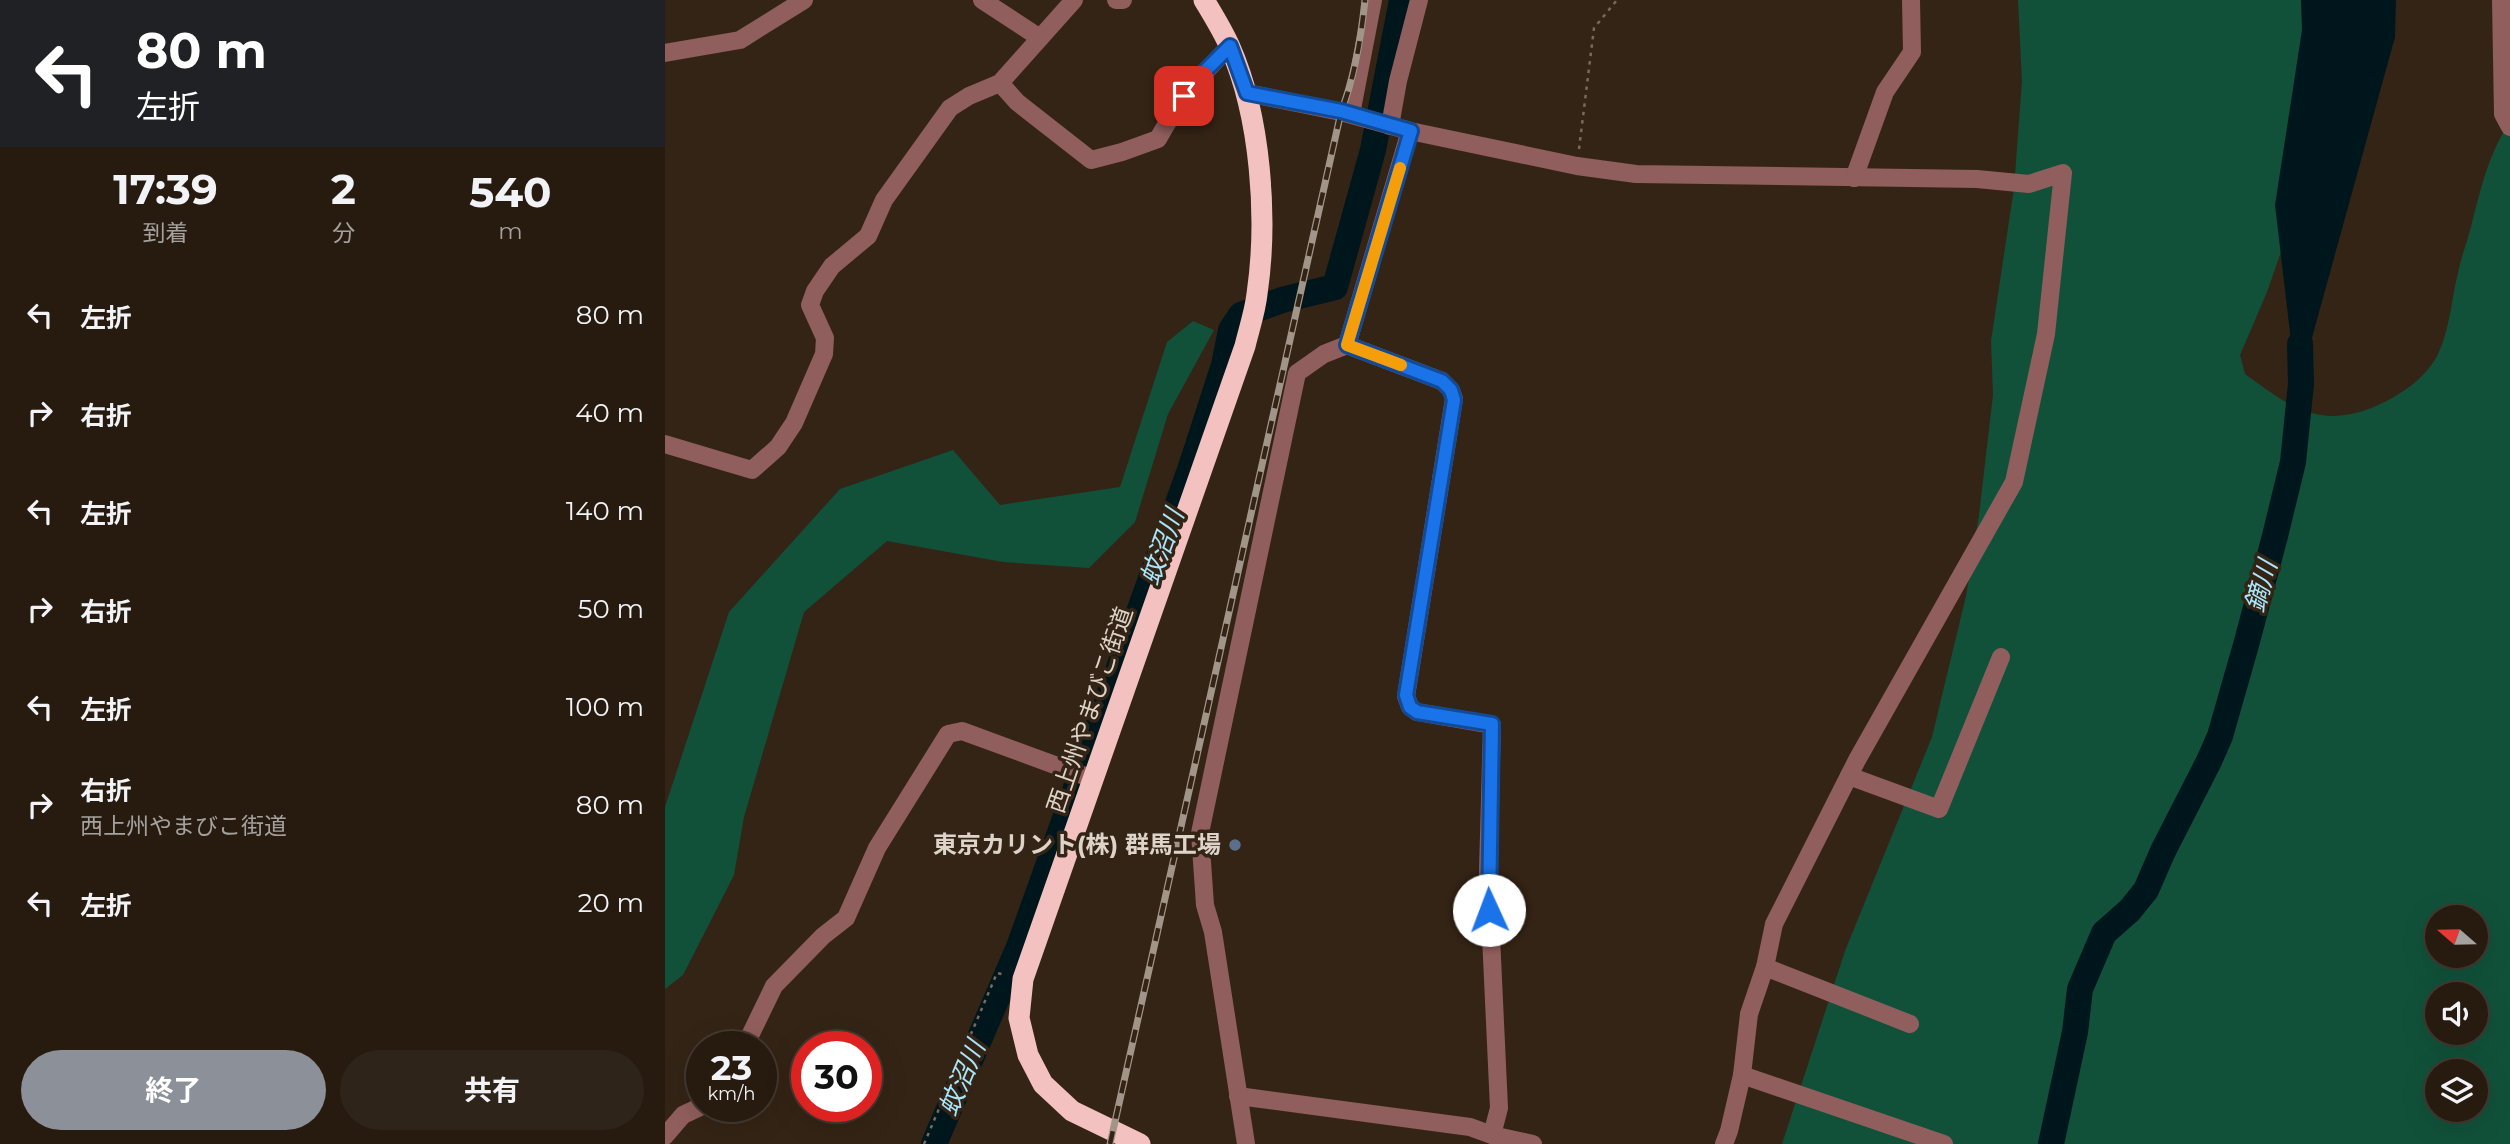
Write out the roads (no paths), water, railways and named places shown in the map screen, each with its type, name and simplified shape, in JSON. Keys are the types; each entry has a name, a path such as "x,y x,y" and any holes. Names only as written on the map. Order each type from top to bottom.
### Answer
{"highway":[{"name":"西上州やまびこ街道","path":"1140,1144 1072,1111 1043,1084 1028,1055 1019,1018 1023,979 1084,776 1245,346 1257,296 1263,231 1259,166 1247,93 1230,46 1204,0"}],"street":[{"path":"665,54 740,40 804,0"},
{"path":"982,0 1040,38"},
{"path":"665,444 752,470 778,447 794,423 824,354 825,338 810,305 832,266 868,236 884,200 950,108 969,96 1000,83 1074,0"},
{"path":"1116,0 1123,0"},
{"path":"1351,114 1373,0"},
{"path":"1390,125 1398,81 1419,0"},
{"path":"1854,178 1885,92 1912,52 1910,0"},
{"path":"2501,0 2503,114 2510,127"},
{"path":"1000,83 1017,102 1091,160 1158,139 1174,110 1195,81 1230,46"},
{"path":"1247,93 1577,166 1648,174 1977,179 2029,184 2063,173 2046,334 2014,482 1849,776 1774,924 1765,967 1749,1014 1742,1075 1730,1131 1724,1144"},
{"path":"1347,345 1411,131"},
{"path":"1246,1144 1213,932 1206,905 1200,832 1297,373 1324,354 1347,345 1442,381 1451,390 1454,400 1406,695 1410,707 1417,712 1492,724 1488,872 1499,1108 1492,1136"},
{"path":"1849,776 1939,809 2001,657"},
{"path":"752,1031 774,986 823,936 846,918 877,848 948,734 962,731 1084,776"},
{"path":"1765,967 1910,1024"},
{"path":"1742,1075 1944,1144"},
{"path":"1238,1096 1470,1127 1492,1136 1533,1144"},
{"path":"665,1136 686,1114"}],"water":[{"path":"2301,0 2396,0 2395,37 2297,392 2275,205 2302,30"}],"waterway":[{"name":"蚊沼川","path":"934,1144 1019,947 1191,467 1224,365 1231,330 1241,315 1282,300 1335,287 1373,150 1402,0"},
{"name":"鏑川","path":"2051,1144 2075,1032 2080,989 2104,933 2130,910 2146,890 2220,736 2293,462 2301,384 2300,344"}],"railway":[{"path":"1110,1144 1341,112 1354,71 1365,0"}],"place":[{"name":"東京カリント(株) 群馬工場","path":"1235,845"}]}
